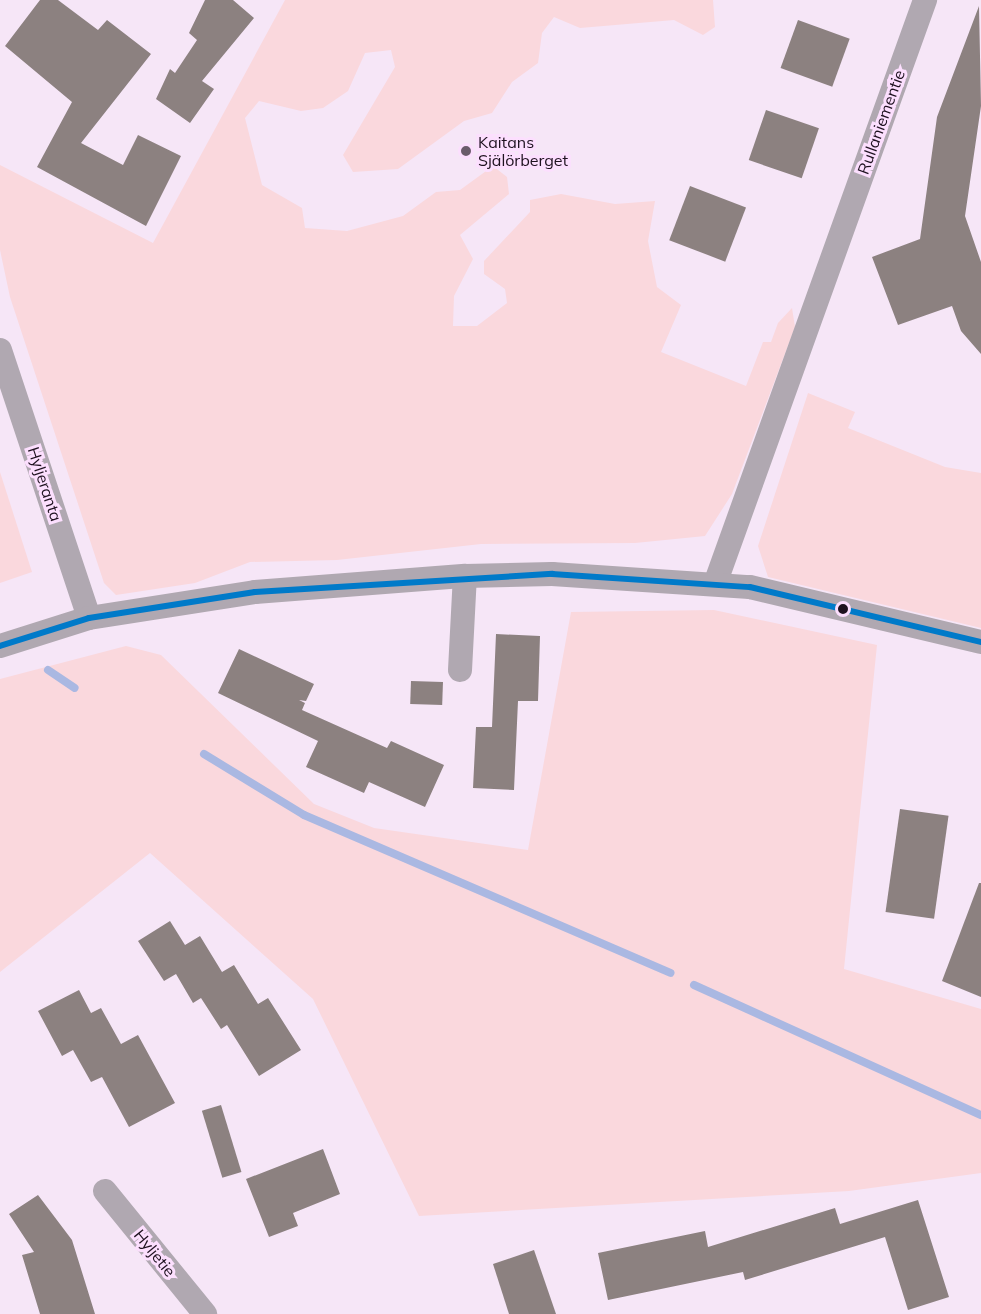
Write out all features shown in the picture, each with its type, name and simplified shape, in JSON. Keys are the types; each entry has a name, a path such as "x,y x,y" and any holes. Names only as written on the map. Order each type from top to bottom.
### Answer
{"street":[{"name":"Rullaniementie","path":"716,584 925,0"},
{"name":"Hyljeranta","path":"0,350 89,618"},
{"path":"0,646 89,618 255,592 465,576 552,574 750,587 981,642"},
{"path":"460,670 465,576"},
{"name":"Hyljetie","path":"105,1191 205,1314"}],"shaded area":[{"path":"285,0 713,0 715,27 703,35 674,20 580,28 554,17 542,33 538,63 512,82 492,113 464,121 398,169 353,172 343,155 395,67 391,50 365,53 348,91 323,108 301,111 259,101 245,118 262,185 302,208 305,228 347,231 403,216 436,192 460,190 493,166 507,177 509,194 460,235 473,259 454,296 453,326 477,326 507,303 505,289 484,274 484,261 530,212 530,200 561,194 615,204 655,201 648,241 657,287 681,305 661,352 746,386 763,342 771,342 778,323 792,308 795,327 732,494 705,536 635,543 481,544 337,560 250,562 195,583 116,595 104,583 10,297 0,250 0,165 153,243"},
{"path":"808,393 855,412 848,428 945,467 981,473 981,628 768,577 758,546"},
{"path":"0,472 32,572 0,583"},
{"path":"714,610 877,645 844,969 981,1009 981,1173 849,1191 419,1216 313,999 150,853 0,972 0,679 126,646 161,655 314,804 374,828 528,850 571,612"}],"building":[{"path":"40,0 58,0 98,30 107,20 151,54 81,143 123,165 138,135 181,156 146,226 37,167 72,102 5,46"},
{"path":"205,0 233,0 254,18 202,81 214,89 190,123 156,99 170,69 175,73 197,40 189,33"},
{"path":"979,6 981,106 965,216 981,262 981,354 961,331 952,306 898,325 872,257 920,239 937,117"},
{"path":"798,20 850,39 832,87 781,68"},
{"path":"766,110 819,128 802,178 749,160"},
{"path":"690,186 746,208 725,262 669,240"},
{"path":"496,634 540,636 538,701 518,701 514,790 473,788 476,727 492,727"},
{"path":"239,649 314,684 306,701 299,700 305,703 302,710 387,748 391,741 444,765 425,807 369,782 364,793 306,767 318,741 218,693"},
{"path":"411,681 443,682 442,705 410,704"},
{"path":"900,809 949,816 934,919 886,912"},
{"path":"979,883 981,883 981,997 942,981"},
{"path":"170,921 185,945 200,936 222,972 234,965 258,1004 268,998 301,1050 259,1076 227,1025 221,1029 201,998 193,1003 176,974 164,981 138,941"},
{"path":"79,990 91,1013 101,1008 121,1044 138,1035 175,1103 129,1127 102,1077 91,1082 73,1050 62,1056 38,1011"},
{"path":"221,1105 241,1172 222,1178 202,1111"},
{"path":"323,1149 340,1194 293,1213 298,1226 269,1237 246,1179"},
{"path":"38,1195 72,1240 95,1314 40,1314 22,1255 34,1252 9,1214"},
{"path":"918,1200 949,1297 908,1310 885,1237 745,1280 743,1272 608,1300 598,1253 705,1231 708,1247 835,1208 840,1224"},
{"path":"534,1250 556,1314 509,1314 493,1264"}],"waterway":[{"path":"48,670 75,688"},
{"path":"204,754 304,815 670,973"},
{"path":"694,985 981,1115"}],"transit line":[{"path":"0,646 89,618 255,592 552,574 750,587 981,642"}],"place":[{"name":"Kaitans Själörberget","path":"466,151"}]}
